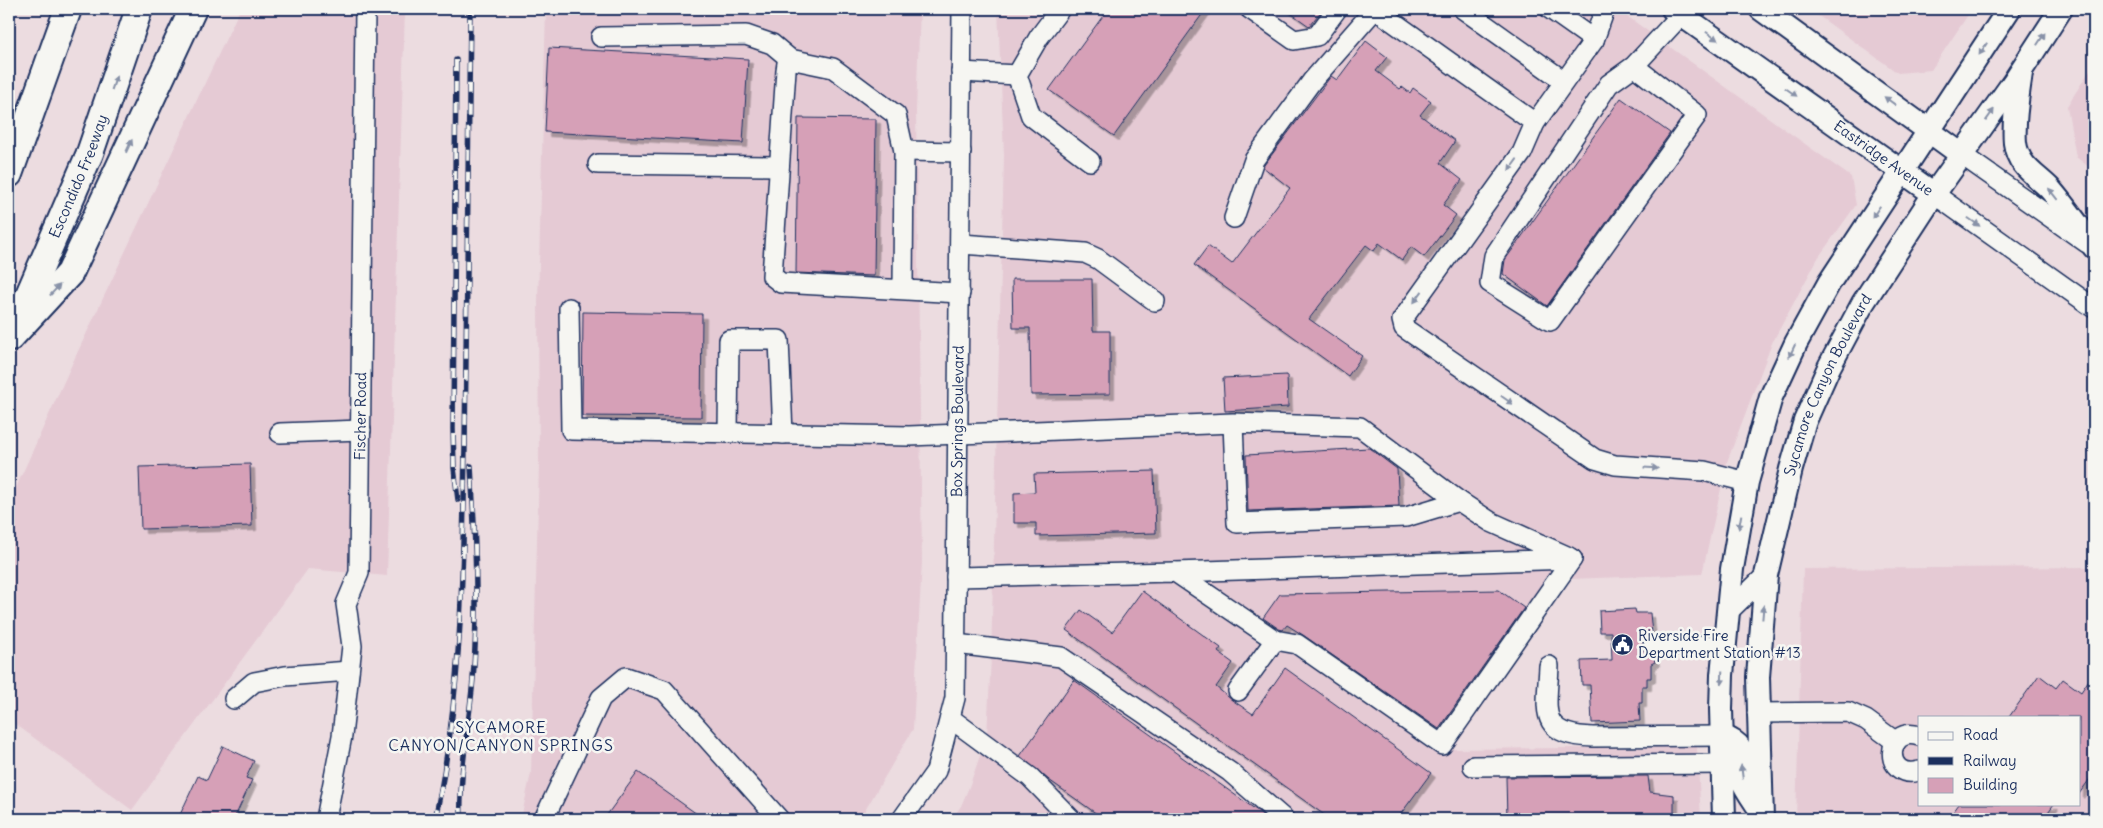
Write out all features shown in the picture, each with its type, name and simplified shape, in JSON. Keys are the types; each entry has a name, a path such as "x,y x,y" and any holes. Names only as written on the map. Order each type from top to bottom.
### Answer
{"highway":[{"path":"9,173 53,9"},
{"path":"9,173 68,9"},
{"name":"Escondido Freeway","path":"9,339 90,153 139,9"},
{"path":"9,339 70,273 193,9"}],"main road":[{"path":"1761,9 1962,155"},
{"path":"1724,819 1722,674 1732,569 1747,482 1771,397 1796,343 1829,282 2010,9"},
{"name":"Sycamore Canyon Boulevard","path":"1762,816 1757,713 1766,575 1790,469 1816,394 1863,303 1934,194 2021,70 2061,9"},
{"name":"Eastridge Avenue","path":"1677,12 1934,194"},
{"path":"2021,70 2016,106 2015,142 2022,163 2048,187 2094,247"},
{"path":"1722,736 1736,741 1740,749 1741,776 1762,816"}],"street":[{"name":"Fischer Road","path":"326,819 342,736 352,646 346,604 359,573 365,9"},
{"name":"Box Springs Boulevard","path":"902,819 936,771 955,698 962,9"},
{"path":"1060,9 1039,37 1017,75 1031,116 1090,161"},
{"path":"1250,9 1294,40 1317,36 1337,9"},
{"path":"1234,218 1254,160 1312,81 1375,9 1536,123"},
{"path":"1463,9 1564,81"},
{"path":"1550,9 1594,40"},
{"path":"1604,9 1594,40 1536,123 1522,153 1402,320 1404,328 1595,459 1615,466 1704,471 1747,482"},
{"path":"1634,66 1697,115 1550,321 1490,283 1494,256 1609,84 1634,66 1677,12"},
{"path":"601,37 746,35 772,44 790,59 833,68 875,102 894,113 904,150 903,289"},
{"path":"790,59 786,70 772,276 781,283 960,292"},
{"path":"961,72 1017,75"},
{"path":"904,150 960,152"},
{"path":"1962,155 2094,247"},
{"path":"598,164 779,166"},
{"name":"Eastridge Avenue","path":"1934,194 2094,308"},
{"path":"961,244 1085,253 1098,260 1155,301"},
{"path":"569,308 571,430 909,436 1233,423 1360,427 1459,501 1491,522 1572,559"},
{"path":"728,433 729,340 779,340 783,434"},
{"path":"1233,423 1237,523 1406,517 1459,501"},
{"path":"280,433 361,430"},
{"path":"956,577 1572,559"},
{"path":"1175,572 1275,640 1297,644 1442,745 1572,559"},
{"path":"1728,612 1766,575"},
{"path":"1238,691 1275,640"},
{"path":"956,644 1061,657 1230,772 1284,819"},
{"path":"1653,645 1724,645"},
{"path":"1550,666 1547,710 1553,725 1562,733 1574,737 1722,736"},
{"path":"234,699 254,682 285,676 349,671"},
{"path":"544,819 601,698 626,677 664,690 779,819"},
{"path":"1757,713 1848,712 1866,720 1896,742"},
{"path":"950,718 1030,777 1071,819"},
{"path":"1918,736 1906,735 1896,742 1892,754 1896,765 1907,772 1918,771"},
{"path":"1473,766 1722,764"}],"shaded area":[{"path":"9,9 17,9 9,39"},
{"path":"240,9 405,9 387,576 308,569 132,810 18,726 9,722 9,503 72,364"},
{"path":"546,9 920,9 916,110 922,561 913,729 860,819 521,819 531,773 539,465 538,302"},
{"path":"998,9 1617,9 1851,177 1856,205 1818,258 1772,343 1727,462 1702,574 1570,579 1453,749 1697,747 1701,819 952,819 961,806 987,736 991,657 1004,156"},
{"path":"1809,9 1972,9 1931,70 1898,73"},
{"path":"2094,64 2094,171 2076,157 2067,106"},
{"path":"2094,567 2094,819 1796,819 1803,569"}],"building":[{"path":"1108,9 1206,9 1114,136 1049,90"},
{"path":"1285,9 1323,9 1309,26"},
{"path":"1366,41 1387,57 1376,71 1400,89 1402,87 1410,93 1413,88 1431,101 1420,115 1455,141 1440,163 1462,180 1443,205 1456,215 1424,257 1411,247 1402,260 1379,243 1374,251 1366,245 1309,319 1362,356 1348,376 1194,265 1208,246 1232,264 1290,188 1263,167 1264,165 1331,76 1337,80"},
{"path":"549,48 748,59 743,143 545,132"},
{"path":"1621,98 1670,133 1547,306 1503,274 1505,260"},
{"path":"798,118 876,119 874,276 796,273"},
{"path":"1012,279 1092,279 1093,331 1110,331 1110,394 1031,395 1030,328 1013,328"},
{"path":"583,312 702,314 701,417 582,416"},
{"path":"1287,375 1288,407 1225,411 1223,378"},
{"path":"1369,448 1397,469 1399,506 1248,511 1246,455"},
{"path":"250,464 252,526 141,529 139,467"},
{"path":"1154,471 1156,533 1036,536 1036,523 1014,523 1014,493 1035,492 1034,474"},
{"path":"1499,590 1524,608 1439,729 1303,635 1287,625 1283,630 1279,629 1263,618 1280,594"},
{"path":"1142,591 1221,648 1218,652 1233,663 1216,687 1253,714 1285,668 1431,773 1397,819 1330,819 1066,630 1081,610 1112,632"},
{"path":"1635,609 1636,613 1650,613 1652,634 1644,639 1642,645 1647,654 1654,656 1655,662 1651,664 1651,678 1647,678 1647,686 1642,686 1642,703 1639,703 1640,721 1592,723 1590,685 1582,685 1581,661 1612,660 1611,632 1600,632 1599,611"},
{"path":"2094,672 2094,773 2080,793 2080,716 2010,716 2039,675 2056,688 2063,679 2081,692"},
{"path":"1074,680 1267,819 1104,819 1049,780 1020,756"},
{"path":"223,746 254,761 246,778 252,780 234,819 178,819 198,776 207,780"},
{"path":"638,772 704,819 604,819"},
{"path":"1648,776 1650,792 1674,795 1674,819 1507,819 1506,777"},
{"path":"1958,806 2053,806 2043,819 1948,819"}],"railway":[{"path":"435,819 451,727 462,586 470,9"},
{"path":"456,60 453,429 454,468 458,500"},
{"path":"461,819 461,784 473,679 476,626 471,466"}],"place":[{"name":"Riverside Fire Department Station #13","path":"1622,645"}],"district":[{"name":"SYCAMORE CANYON/CANYON SPRINGS","path":"501,736"}]}
